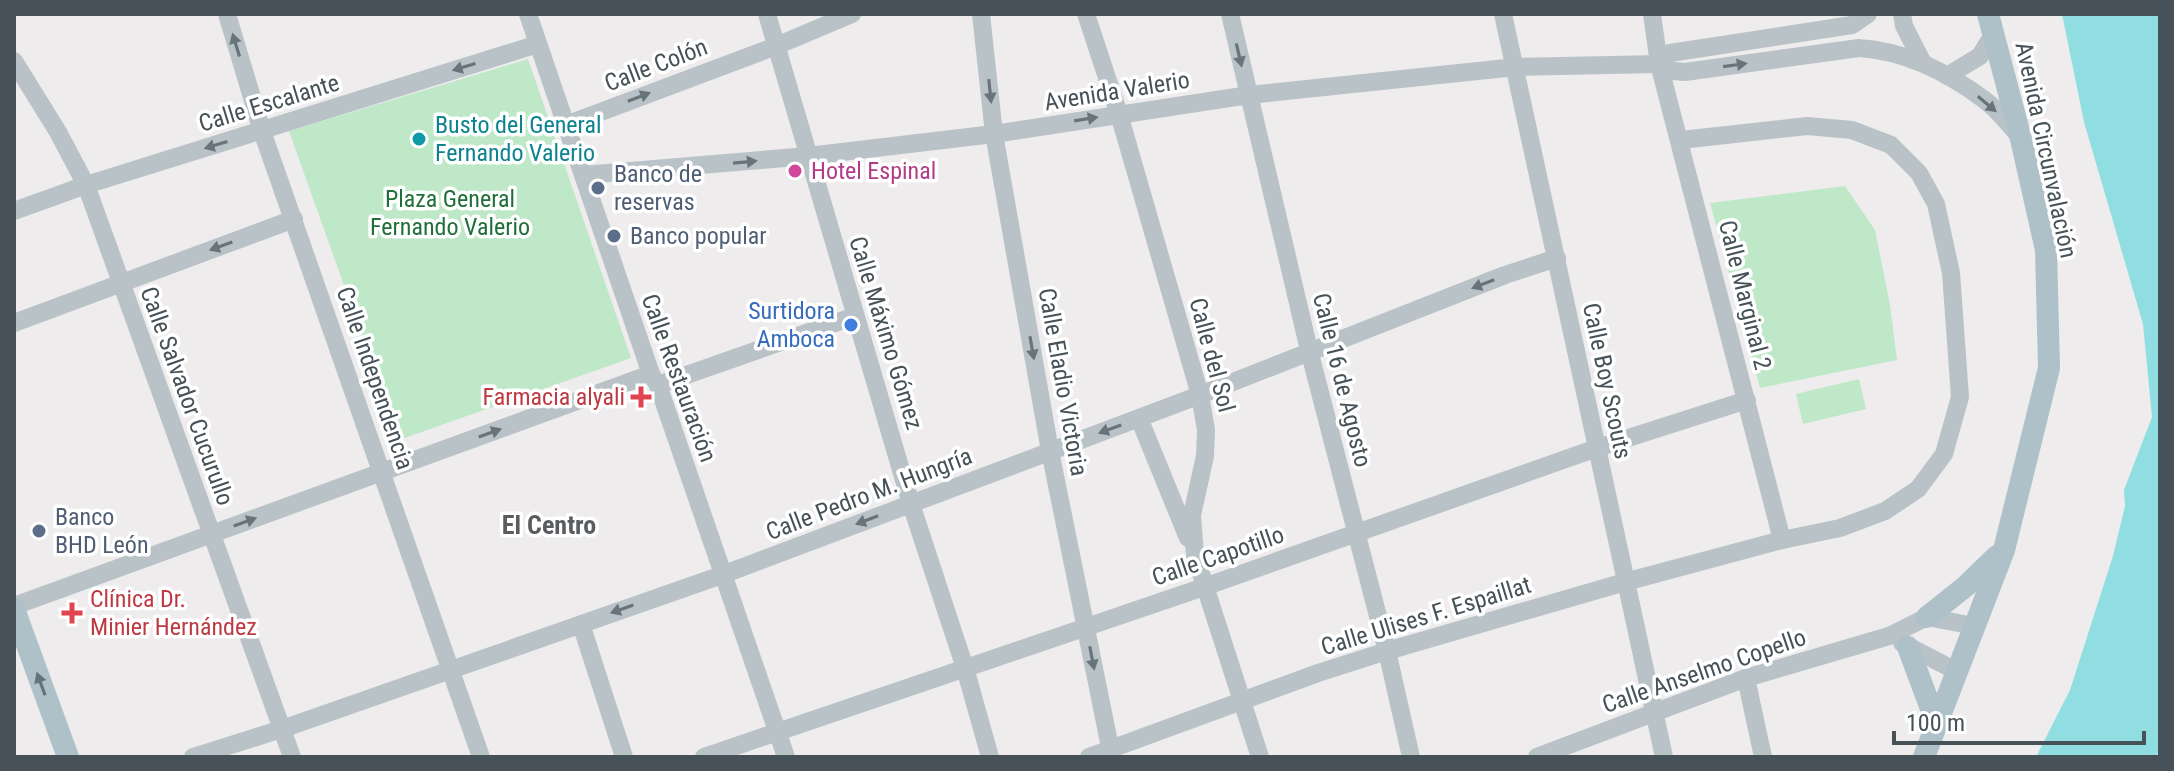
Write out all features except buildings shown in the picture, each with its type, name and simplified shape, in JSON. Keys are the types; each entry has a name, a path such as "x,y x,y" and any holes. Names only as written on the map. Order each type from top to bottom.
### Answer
{"main road":[{"name":"Avenida Circunvalación","path":"1924,757 2004,550 2049,368 2046,250 1991,23"},
{"path":"1927,617 2004,550"},
{"path":"14,607 68,757"},
{"path":"1898,641 1937,725"}],"street":[{"name":"Calle Independencia","path":"227,14 262,131 481,757"},
{"name":"Calle Restauración","path":"528,14 786,757"},
{"name":"Calle Máximo Gómez","path":"767,14 911,504 965,668 990,757"},
{"name":"Calle Colón","path":"566,125 852,14"},
{"name":"Calle Eladio Victoria","path":"981,14 994,134 1050,451 1111,753"},
{"name":"Calle del Sol","path":"1086,14 1119,114 1200,395 1206,430 1205,456 1192,515 1195,555 1260,757"},
{"name":"Calle 16 de Agosto","path":"1230,14 1309,350 1387,651 1411,757"},
{"name":"Calle Boy Scouts","path":"1503,14 1664,757"},
{"name":"Calle Marginal 2","path":"1652,14 1659,64 1782,540"},
{"name":"Avenida Valerio","path":"1659,64 1670,53 1852,25 1868,14"},
{"path":"1902,14 1904,26 1923,63"},
{"path":"1947,76 1980,56 1991,23"},
{"name":"Calle Escalante","path":"14,211 86,185 538,44"},
{"name":"Avenida Valerio","path":"583,175 808,156 994,134 1249,95 1516,67 1659,64 1673,71 1685,72 1859,48 1885,49 1906,55 1947,76 1988,102 2021,139"},
{"name":"Calle Salvador Cucurullo","path":"14,61 86,185 292,757"},
{"name":"Calle Ulises F. Espaillat","path":"1089,757 1111,753 1244,701 1387,651 1625,582 1782,540 1840,528 1885,511 1918,489 1944,454 1960,397 1951,273 1936,204 1919,173 1891,145 1852,130 1807,126 1681,140"},
{"path":"14,323 294,219"},
{"name":"Calle Pedro M. Hungría","path":"193,757 282,729 722,575 1557,258"},
{"path":"14,607 654,379 855,316"},
{"name":"Calle Capotillo","path":"704,757 1204,587 1597,448 1747,400"},
{"path":"1139,418 1195,555"},
{"path":"1927,617 1974,626"},
{"name":"Calle Anselmo Copello","path":"1537,757 1746,678 1898,641 1927,617"},
{"path":"581,624 624,757"},
{"path":"1898,641 1958,672"},
{"path":"1746,678 1763,757"}],"green space":[{"name":"Plaza General Fernando Valerio","path":"528,59 631,358 399,440 289,131"},
{"path":"1845,186 1875,230 1897,360 1760,388 1710,203"},
{"path":"1859,379 1866,409 1803,424 1796,394"}],"water":[{"path":"2062,14 2160,14 2160,749 2156,757 2036,757 2070,690 2113,556 2125,506 2124,490 2152,417 2143,324 2084,122"}],"place":[{"name":"Busto del General Fernando Valerio","path":"419,139"},
{"name":"Hotel Espinal","path":"795,171"},
{"name":"Banco de reservas","path":"598,188"},
{"name":"Banco popular","path":"614,236"},
{"name":"Surtidora Amboca","path":"851,325"},
{"name":"Farmacia alyali","path":"641,397"},
{"name":"Banco BHD León","path":"39,531"},
{"name":"Clínica Dr. Minier Hernández","path":"72,613"}],"district":[{"name":"El Centro","path":"549,525"}]}
